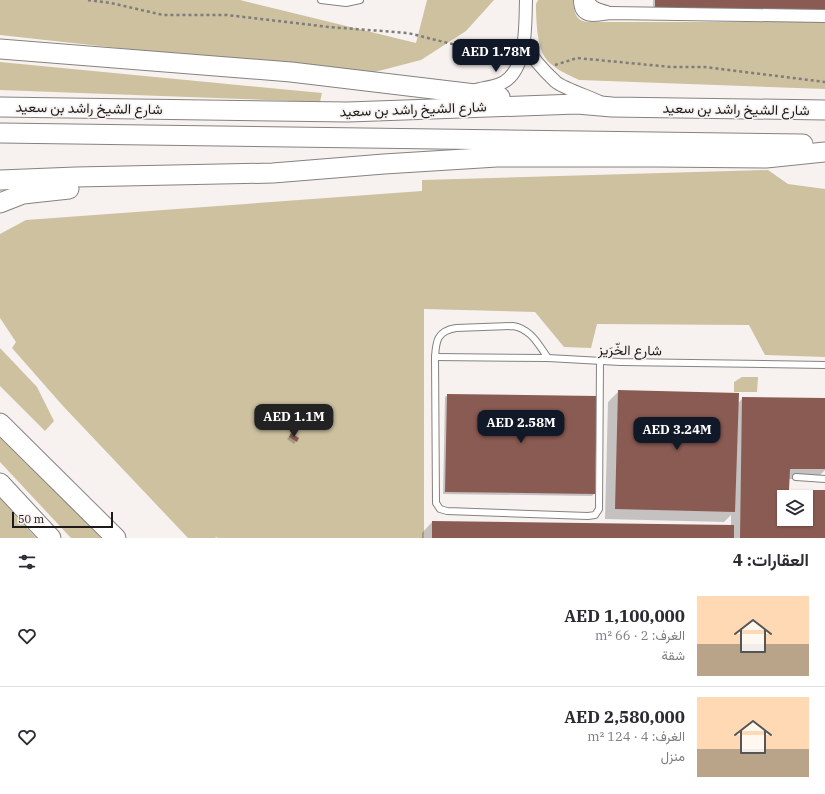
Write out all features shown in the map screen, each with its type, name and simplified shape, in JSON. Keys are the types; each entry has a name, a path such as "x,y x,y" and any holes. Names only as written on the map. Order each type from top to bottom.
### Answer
{"main road":[{"path":"0,49 291,72 461,93 577,104"},
{"name":"شارع الشيخ راشد بن سعيد","path":"0,107 348,112 577,104 612,107 825,110"},
{"name":"شارع الشيخ راشد بن سعيد","path":"0,133 825,144"},
{"path":"0,180 273,173 497,157 657,156 766,158 825,152"},
{"path":"0,203 23,194 94,186 123,176"},
{"path":"0,423 116,538"},
{"path":"0,483 51,538"}],"street":[{"path":"461,93 500,84 511,76 516,68 524,43 526,0"},
{"path":"580,0 583,11 589,15 610,13 825,16"},
{"path":"587,0 589,4 596,9 610,13"},
{"path":"524,43 543,70 557,83 612,107"}],"lane":[{"path":"321,0 346,3 360,0"},
{"path":"548,358 530,333 519,327 450,329 445,331 437,339 435,357 436,502 440,509 447,511 595,515 599,509 600,361"},
{"name":"شارع الخّرَيز","path":"435,357 548,358 600,361 825,365"},
{"path":"796,477 825,479"}],"path":[{"path":"88,0 111,3 163,15 227,15 329,28 408,33 468,48 516,68"},
{"path":"543,70 577,58 671,67 705,67 825,82"}],"shaded area":[{"path":"0,0 240,0 416,43 427,0 494,0 466,31 421,60 363,75 0,35"},
{"path":"538,0 573,0 575,12 578,18 588,22 825,22 825,89 579,80 564,73 549,63 543,54 539,43 537,29 536,4"},
{"path":"0,62 322,93 320,102 0,90"},
{"path":"768,170 788,184 825,189 825,357 765,355 749,325 597,324 591,348 564,347 535,312 424,309 424,538 188,538 63,406 12,348 16,342 0,318 0,234 26,220 422,191 422,180"},
{"path":"0,348 37,387 54,421 45,431 0,386"},
{"path":"742,377 758,377 757,392 734,392 734,382"},
{"path":"0,437 107,538 71,538 0,462"},
{"path":"0,498 36,538 0,538"}],"building":[{"path":"655,0 825,0 825,10 655,8"},
{"path":"618,390 739,393 735,512 615,509"},
{"path":"447,394 597,396 595,494 445,492"},
{"path":"742,397 825,398 825,469 790,469 789,490 777,490 777,526 813,526 813,490 825,490 825,538 740,538"},
{"path":"291,433 299,438 297,442 289,437"},
{"path":"432,521 734,525 734,538 432,538"}]}
